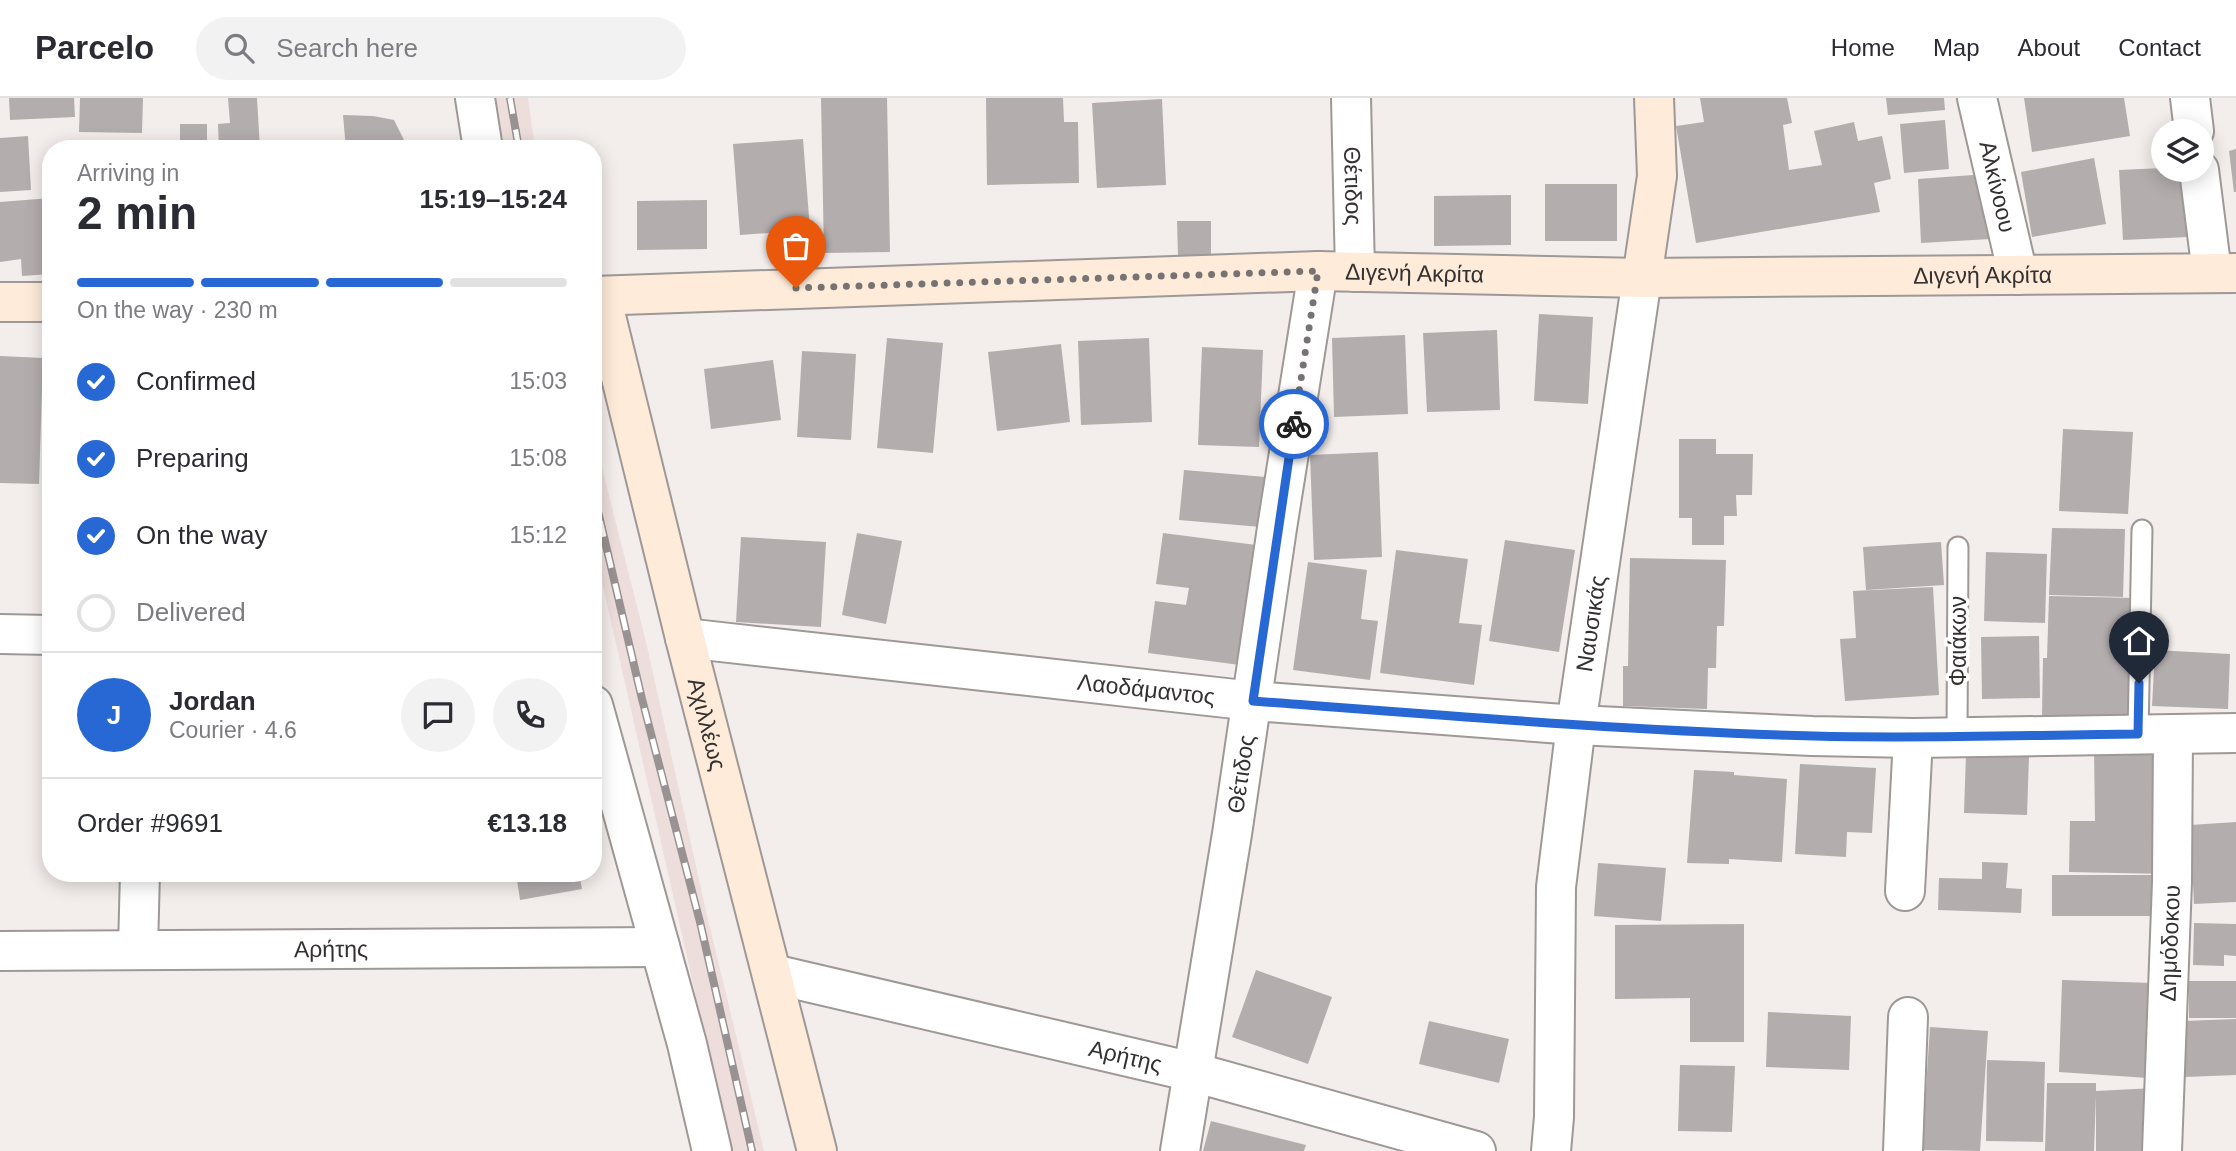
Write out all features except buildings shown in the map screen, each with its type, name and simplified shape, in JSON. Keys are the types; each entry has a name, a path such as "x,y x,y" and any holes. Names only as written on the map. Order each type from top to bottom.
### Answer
{"street":[{"path":"475,98 482,140"},
{"name":"Θέτιδος","path":"1180,1151 1253,701 1277,528 1336,272 1351,98"},
{"name":"Ναυσικάς","path":"1550,1151 1554,1118 1556,887 1576,725 1654,207 1657,176 1654,98"},
{"name":"Αλκίνοου","path":"1978,98 2018,275"},
{"path":"2190,98 2193,119"},
{"path":"2202,182 2224,273"},
{"name":"Διγενή Ακρίτα","path":"602,296 1336,272 1642,278 2224,273"},
{"path":"0,302 42,302"},
{"name":"Αχιλλέως","path":"602,315 817,1151"},
{"path":"0,634 42,635"},
{"name":"Λαοδάμαντος","path":"685,638 1253,701 1576,725 1913,738 2236,733"},
{"name":"Δημόδοκου","path":"2156,734 2172,882 2162,1151"},
{"path":"602,738 687,1044 712,1151"},
{"path":"1905,891 1913,738"},
{"path":"138,948 140,882"},
{"name":"Αρήτης","path":"0,951 138,948 660,947"},
{"name":"Αρήτης","path":"773,974 1193,1072 1476,1151"},
{"path":"1903,1151 1908,1017"}],"lane":[{"path":"2142,530 2156,734"},
{"name":"Φαιάκων","path":"1957,736 1958,547"}],"shaded area":[{"path":"495,98 528,98 534,140 502,140"},
{"path":"602,468 646,642 706,911 764,1151 731,1151 602,582"}],"railway":[{"path":"510,98 517,140"},
{"path":"602,528 642,699 700,922 752,1151"}],"way so far":[{"path":"796,288 1318,271 1294,424"}],"route":[{"path":"1294,424 1253,701 1576,725 1812,736 1913,738 2138,734 2139,683"}]}
